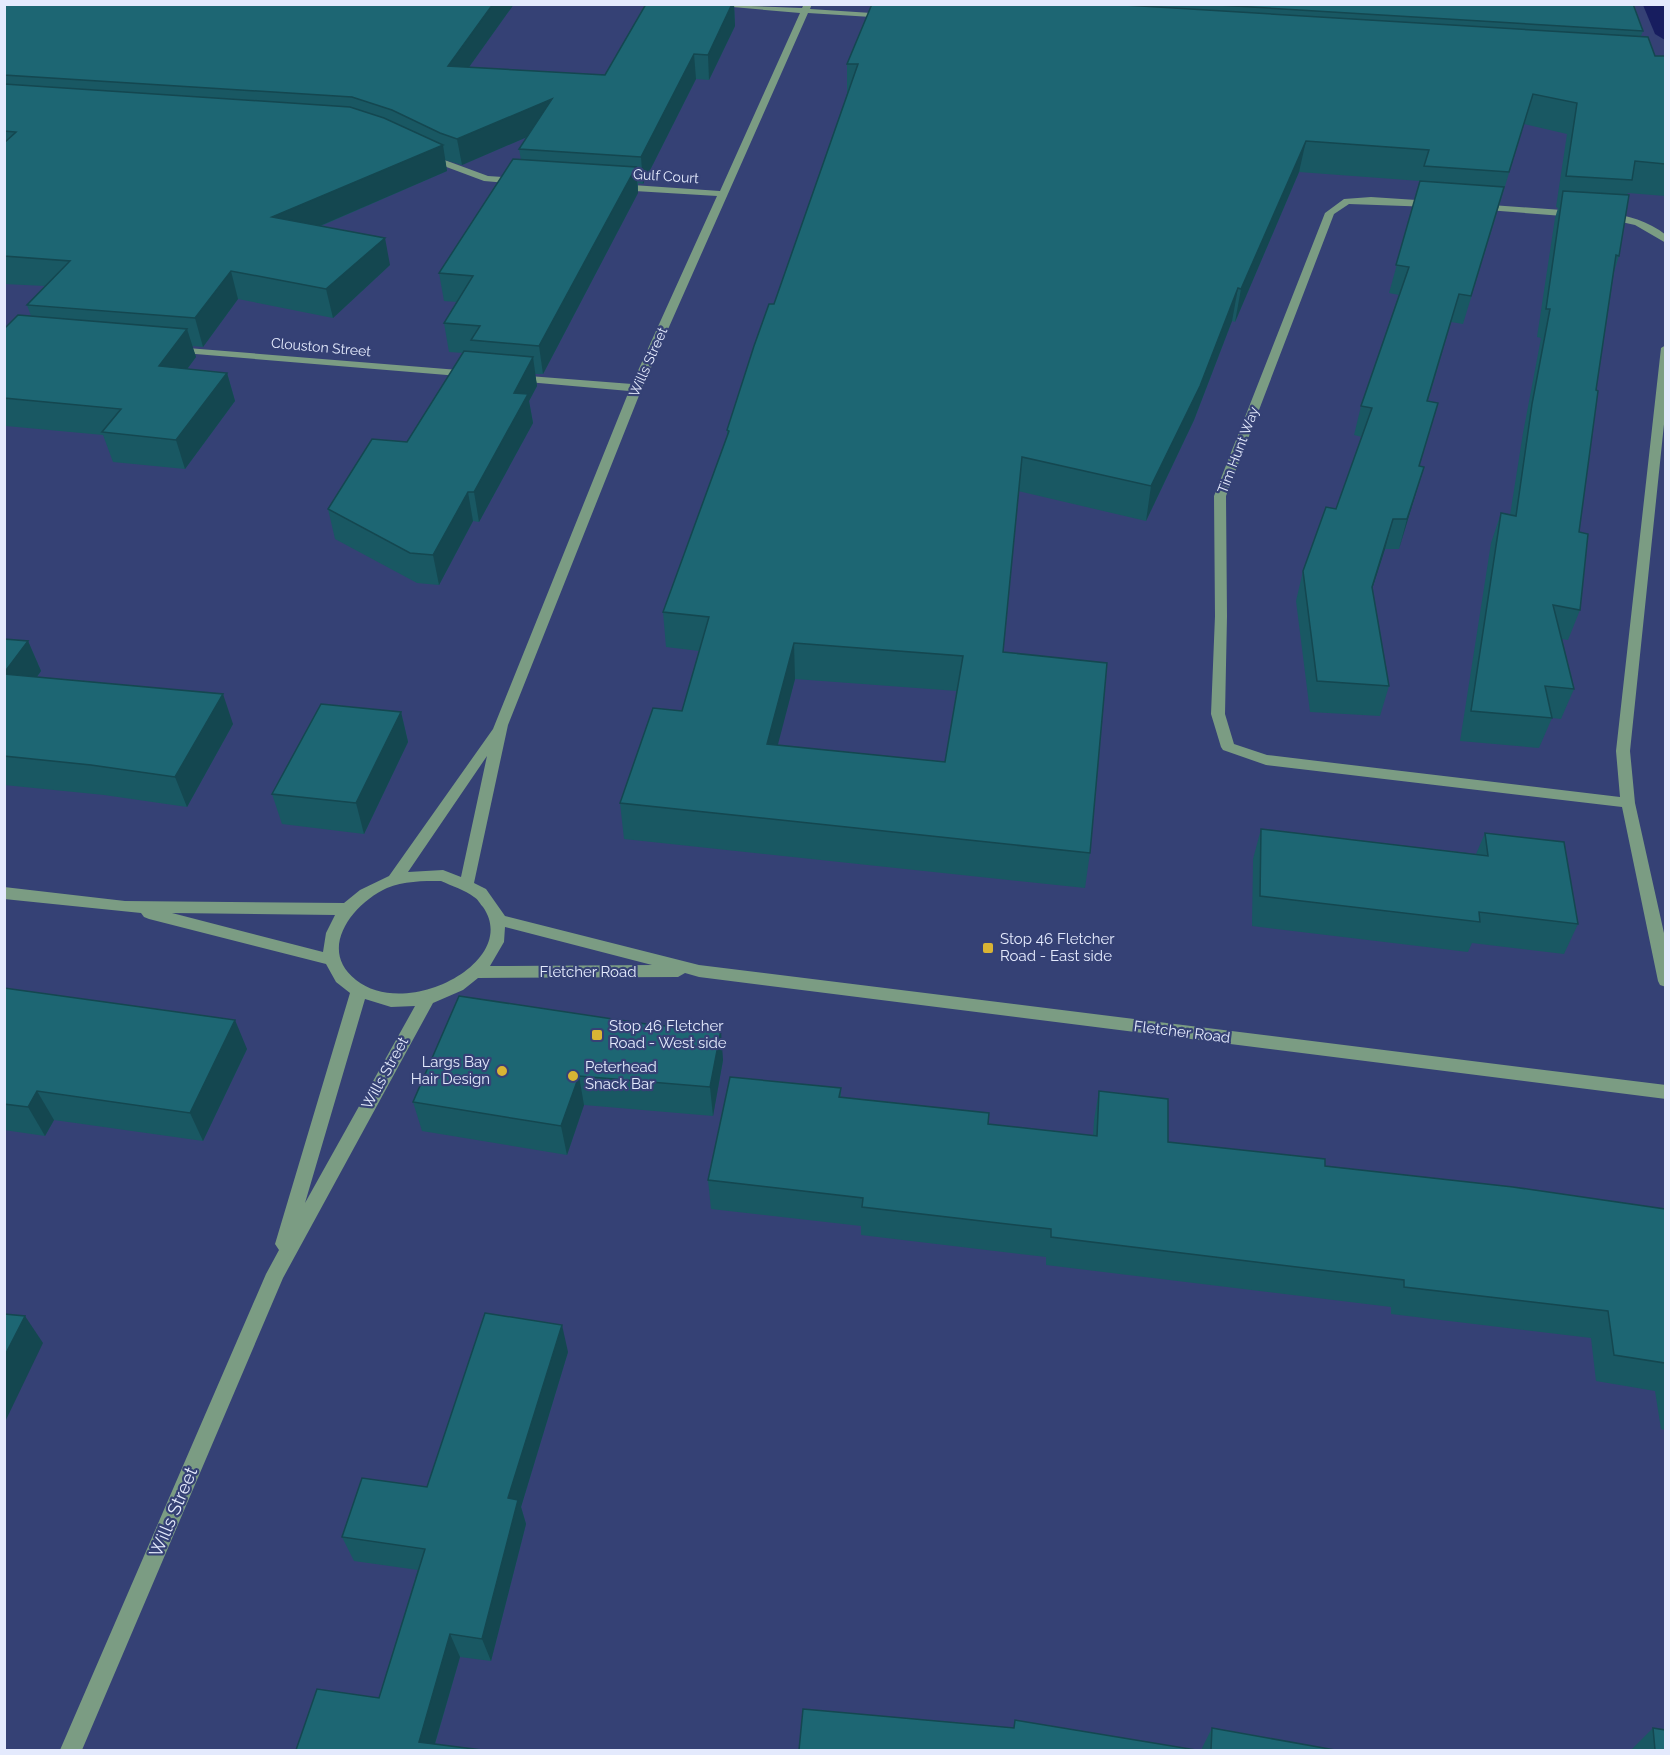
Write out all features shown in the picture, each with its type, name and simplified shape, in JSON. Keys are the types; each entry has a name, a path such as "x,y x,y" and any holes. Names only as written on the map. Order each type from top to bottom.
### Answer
{"street":[{"path":"702,4 807,8 899,16"},
{"name":"Wills Street","path":"467,882 501,725 636,388 807,8"},
{"path":"422,154 441,164 487,180 533,182"},
{"name":"Gulf Court","path":"613,186 723,194"},
{"name":"Tim Hunt Way","path":"1442,205 1371,200 1347,201 1330,213 1220,496 1221,616 1218,714 1228,747 1266,760 1629,803"},
{"path":"1466,207 1584,215"},
{"path":"1596,216 1620,218 1648,225 1665,240"},
{"path":"1665,348 1623,751 1629,803 1665,981"},
{"name":"Clouston Street","path":"160,349 482,375"},
{"path":"506,377 636,388"},
{"name":"Wills Street","path":"394,881 501,725"},
{"path":"443,875 467,882 491,901 499,921 498,938 489,961 469,979 427,998 395,1001 367,995 345,983 334,968 330,947 334,929 347,909 379,886 394,881 407,877 443,875"},
{"path":"4,893 125,907 347,909"},
{"path":"125,907 333,960"},
{"name":"Fletcher Road","path":"499,921 699,971 1665,1092"},
{"name":"Fletcher Road","path":"477,972 699,971"},
{"name":"Wills Street","path":"274,1274 359,991"},
{"name":"Wills Street","path":"71,1750 274,1274 427,998"}],"shaded area":[{"path":"1643,5 1665,5 1665,40 1655,34"}],"building":[{"path":"4,4 493,4 448,66 605,75 646,4 732,4 708,55 694,54 641,157 519,149 552,99 457,139 392,110 352,97 4,75"},
{"path":"872,4 1108,4 1648,37 1655,56 1665,56 1665,164 1635,161 1632,180 1566,176 1577,103 1533,94 1509,172 1424,166 1429,150 1306,141 1241,289 1238,288 1200,386 1151,486 1022,457 1003,652 1107,663 1090,853 620,803 653,708 682,711 709,617 663,612 729,431 727,430 754,346 769,304 774,304 858,64 847,64","holes":["794,643 963,656 945,762 767,744"]},
{"path":"1202,4 1633,4 1643,31"},
{"path":"4,84 350,107 384,118 443,145 272,217 385,238 326,289 231,271 195,318 27,305 70,261 4,256 4,143 16,132 4,131"},
{"path":"513,159 636,167 539,346 471,340 480,326 444,323 473,276 439,273"},
{"path":"1420,181 1504,187 1471,296 1459,294 1427,401 1438,403 1419,466 1424,467 1407,519 1393,519 1372,587 1389,686 1317,681 1303,571 1326,507 1336,509 1372,408 1361,406 1409,267 1396,265"},
{"path":"1563,191 1629,195 1619,256 1616,255 1596,390 1598,391 1579,532 1588,534 1580,610 1553,605 1574,689 1545,686 1552,718 1471,711 1501,513 1516,516 1532,404 1550,309 1546,309"},
{"path":"18,315 187,329 159,366 227,373 176,440 102,432 121,409 4,398 4,329"},
{"path":"464,351 533,357 514,393 528,394 474,492 468,492 433,555 410,553 328,509 372,439 407,442"},
{"path":"4,639 28,641 4,673"},
{"path":"4,674 223,694 175,777 4,756"},
{"path":"321,704 401,712 356,803 272,794"},
{"path":"1261,829 1488,856 1485,833 1564,842 1578,924 1479,912 1480,922 1260,896"},
{"path":"4,988 235,1020 190,1113 37,1091 28,1107 4,1104"},
{"path":"459,996 653,1025 721,1030 710,1087 579,1076 561,1126 413,1102"},
{"path":"730,1077 841,1088 839,1097 989,1113 988,1124 1097,1136 1099,1091 1168,1099 1168,1142 1325,1159 1325,1166 1513,1187 1665,1209 1665,1363 1614,1355 1608,1311 1404,1287 1404,1280 1051,1237 1051,1229 862,1207 863,1198 708,1180"},
{"path":"485,1313 562,1325 508,1498 518,1500 482,1639 450,1634 419,1742 482,1750 296,1750 317,1689 379,1698 425,1549 342,1537 362,1478 427,1487"},
{"path":"4,1314 25,1316 4,1357"},
{"path":"803,1709 1014,1728 1015,1720 1196,1750 799,1750"},
{"path":"1212,1728 1335,1750 1211,1750"},
{"path":"1653,1728 1665,1730 1665,1750 1655,1750"}],"place":[{"name":"Stop 46 Fletcher Road - East side","path":"988,948"},
{"name":"Stop 46 Fletcher Road - West side","path":"597,1035"},
{"name":"Largs Bay Hair Design","path":"502,1071"},
{"name":"Peterhead Snack Bar","path":"573,1076"}]}
